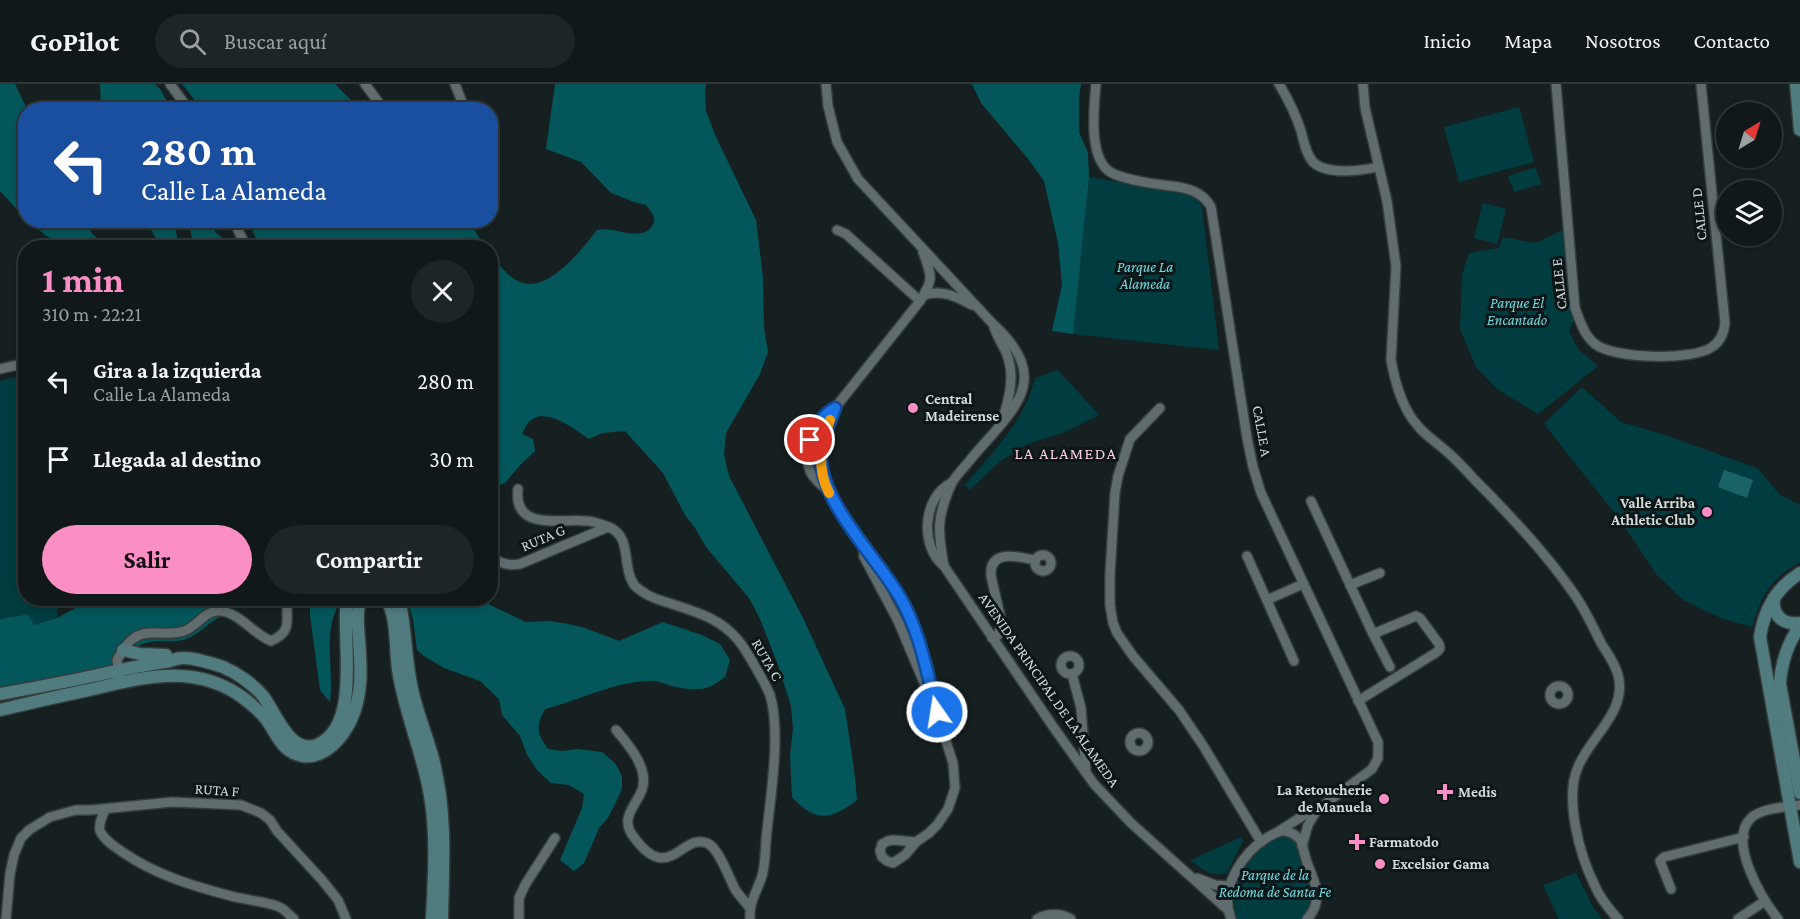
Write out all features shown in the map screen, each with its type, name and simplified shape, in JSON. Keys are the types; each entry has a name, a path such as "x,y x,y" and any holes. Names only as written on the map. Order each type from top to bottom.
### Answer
{"main road":[{"path":"1796,84 1800,130"},
{"path":"1800,573 1782,587 1769,606 1761,627 1760,647 1795,806 1800,862"},
{"path":"1775,596 1773,606 1777,615 1787,622 1800,624 1786,653 1780,684 1800,793"},
{"path":"123,650 211,663 232,672 262,695 292,740 303,746 316,745 327,739 335,727 345,699 348,680 345,632 347,606"},
{"path":"0,694 119,676 189,676 216,683 256,708 266,718 276,738 285,748 306,756 316,755 329,748 342,735 359,700 360,606"},
{"path":"390,606 402,691 423,761 430,797 434,837 432,919"},
{"path":"401,606 412,692 433,757 442,809 444,835 442,919"},
{"path":"0,710 119,676 145,664 182,658"}],"street":[{"path":"170,84 184,102"},
{"path":"365,84 378,102"},
{"path":"455,84 462,102"},
{"name":"AVENIDA PRINCIPAL DE LA ALAMEDA","path":"826,84 828,106 837,142 854,172 871,194 993,324 1009,338 1022,358 1024,384 1020,399 1011,414 951,483 944,487 932,504 928,525 930,549 1086,773 1117,809 1190,874 1230,915"},
{"name":"CALLE A","path":"1096,84 1094,140 1096,151 1105,167 1112,173 1188,188 1202,196 1211,207 1246,438 1261,493 1378,742 1376,764 1317,810 1308,825 1302,846"},
{"path":"1279,84 1295,114 1308,155 1314,163 1332,171 1366,170 1377,167"},
{"path":"1363,84 1365,108 1377,167 1387,201 1396,266 1390,360 1403,401 1417,426 1448,452 1496,501 1557,570 1590,620 1617,672 1620,688 1618,701 1577,768 1572,797 1573,813 1595,888 1618,919"},
{"name":"CALLE E","path":"1556,84 1575,308 1589,338 1605,350 1643,357 1699,353 1719,340"},
{"name":"CALLE D","path":"1701,84 1725,324 1724,333 1719,340"},
{"path":"178,94 180,102"},
{"path":"837,230 846,234 922,298"},
{"path":"916,842 929,833 943,817 955,788 954,763 933,694 927,665 901,599 827,490 815,480 810,470 808,451 814,431 835,408 931,285 931,275 921,247"},
{"path":"922,298 932,292 942,292 961,299 984,313"},
{"name":"AVENIDA PRINCIPAL DE LA ALAMEDA","path":"993,324 1009,360 1012,375 1002,422"},
{"path":"0,369 18,365"},
{"path":"1012,375 1025,374"},
{"path":"827,490 820,453 835,408"},
{"path":"1160,408 1130,439 1118,476 1110,574 1110,605 1113,623 1133,656 1179,710 1261,842"},
{"path":"808,451 820,453"},
{"name":"AVENIDA PRINCIPAL DE LA ALAMEDA","path":"944,566 938,529 951,483"},
{"path":"518,489 517,499 526,515 548,521 588,521 608,527"},
{"path":"1311,501 1390,667"},
{"path":"928,525 938,529"},
{"name":"RUTA G","path":"498,561 512,565 520,564 608,527"},
{"name":"RUTA C","path":"608,527 615,530 623,540 628,573 636,587 650,596 706,615 721,624 738,640 770,694 775,718 773,782 762,876 749,907 750,919"},
{"path":"862,544 864,557 898,621 925,685 933,694"},
{"path":"992,639 998,635 1002,624 991,576 993,565 1001,557 1007,555 1035,560"},
{"path":"1247,556 1294,661"},
{"path":"1350,585 1380,573"},
{"path":"1267,600 1303,584"},
{"path":"119,676 117,660 134,638 142,634 183,632 208,614 218,610 231,613 261,637 271,640 281,636 287,628 288,606"},
{"path":"898,621 909,616"},
{"path":"1358,701 1440,648 1420,618 1416,616 1373,634"},
{"path":"1072,674 1081,708 1086,773"},
{"path":"616,730 629,744 644,777 643,788 630,813 628,824 631,834 645,851 663,859 672,857 695,842 706,842 714,847 736,892 749,907"},
{"name":"RUTA F","path":"6,919 14,855 21,838 29,830 50,817 76,810 172,802 241,805 252,808 270,820 338,900 346,919"},
{"path":"1778,919 1765,901 1748,866 1744,829 1752,817 1776,808 1795,806"},
{"path":"105,809 99,824 100,831 115,847 134,860 167,877 232,896 277,906 294,919"},
{"name":"CALLE A","path":"1230,886 1244,858 1261,842 1312,810 1317,810"},
{"path":"1279,831 1295,835 1301,841 1314,880 1317,894 1314,910 1307,919"},
{"path":"1671,889 1660,861 1664,857 1744,837"},
{"path":"519,919 519,898 522,891 555,838"},
{"name":"AVENIDA PRINCIPAL DE LA ALAMEDA","path":"1190,874 1207,883 1230,886"},
{"path":"1230,886 1227,904 1230,915"},
{"path":"1738,919 1765,901"},
{"path":"1037,919 1042,916 1065,915 1071,919"}],"green space":[{"path":"1519,107 1534,162 1459,182 1444,127"},
{"path":"1535,167 1541,184 1514,192 1508,176"},
{"name":"Parque La Alameda","path":"1089,177 1187,193 1197,198 1202,207 1219,350 1073,334"},
{"path":"1483,203 1506,209 1497,244 1474,238"},
{"name":"Parque El Encantado","path":"1563,230 1575,318 1569,331 1578,349 1598,366 1538,414 1497,389 1476,367 1460,329 1462,275 1469,253 1499,248 1503,237 1535,243"},
{"path":"1058,370 1099,415 1065,432 1025,445 998,463 970,490 965,485 1016,422 1035,378"},
{"path":"18,377 18,606 58,606 57,618 33,625 28,614 0,619 0,381"},
{"name":"Valle Arriba Athletic Club","path":"1582,387 1621,422 1757,468 1780,495 1800,505 1800,562 1768,589 1752,627 1723,619 1683,600 1656,574 1620,520 1544,424"},
{"name":"Parque de la Redoma de Santa Fe","path":"1283,833 1296,840 1309,878 1313,902 1302,919 1237,919 1234,890 1242,868 1259,849"},
{"name":"Parque de la Redoma de Santa Fe","path":"1241,837 1243,841 1227,873 1212,873 1191,860"},
{"path":"1576,873 1593,907 1602,919 1559,919 1543,885"}],"shaded area":[{"path":"0,84 15,84 24,102 18,102 18,210 0,191"},
{"path":"100,84 155,84 167,102 101,102"},
{"path":"182,84 335,84 353,102 196,102"},
{"path":"555,84 706,84 706,111 756,220 763,277 764,328 768,352 760,374 726,433 724,455 729,476 803,618 845,709 857,800 839,812 823,816 816,814 808,811 792,797 791,706 760,619 749,598 706,547 685,515 663,473 625,431 602,433 589,439 560,421 543,416 535,417 528,423 522,434 533,439 535,451 506,482 498,486 498,263 518,281 529,284 540,282 563,268 597,230 634,234 647,231 654,223 653,215 646,205 611,193 581,162 546,149"},
{"path":"972,84 1081,84 1079,132 1088,153 1089,177 1073,334 1052,331 1062,285 1058,243 1044,181 981,103"},
{"path":"37,228 89,228 98,240 54,240"},
{"path":"150,228 175,228 178,240 157,240"},
{"path":"190,228 214,228 225,240 192,240"},
{"path":"251,228 473,228 481,240 257,240"},
{"path":"1724,470 1753,480 1747,498 1718,487"},
{"path":"79,606 224,606 222,616 191,637 180,641 154,641 139,645 129,653 115,673 0,687 0,619 28,614 34,625 57,618"},
{"path":"310,606 339,606 330,635 330,702 320,690"},
{"path":"409,606 492,606 526,622 549,621 568,624 619,641 663,622 702,635 720,644 730,660 725,677 705,688 686,689 655,681 636,682 545,709 540,720 539,734 548,749 602,752 615,763 622,776 622,789 608,818 599,828 584,863 574,871 560,860 582,808 584,794 569,785 551,783 537,770 527,755 520,736 502,715 499,699 480,681 444,668 417,650"}],"slow traffic":[{"path":"829,493 820,453 830,420"}],"place":[{"name":"Central Madeirense","path":"913,408"},
{"name":"Valle Arriba Athletic Club","path":"1707,512"},
{"name":"Medis","path":"1445,792"},
{"name":"La Retoucherie de Manuela","path":"1384,799"},
{"name":"Farmatodo","path":"1357,842"},
{"name":"Excelsior Gama","path":"1380,864"}],"district":[{"name":"LA ALAMEDA","path":"1066,453"}],"route":[{"path":"810,440 828,413 835,408 820,453 827,490 901,599 927,665 937,712"}]}
